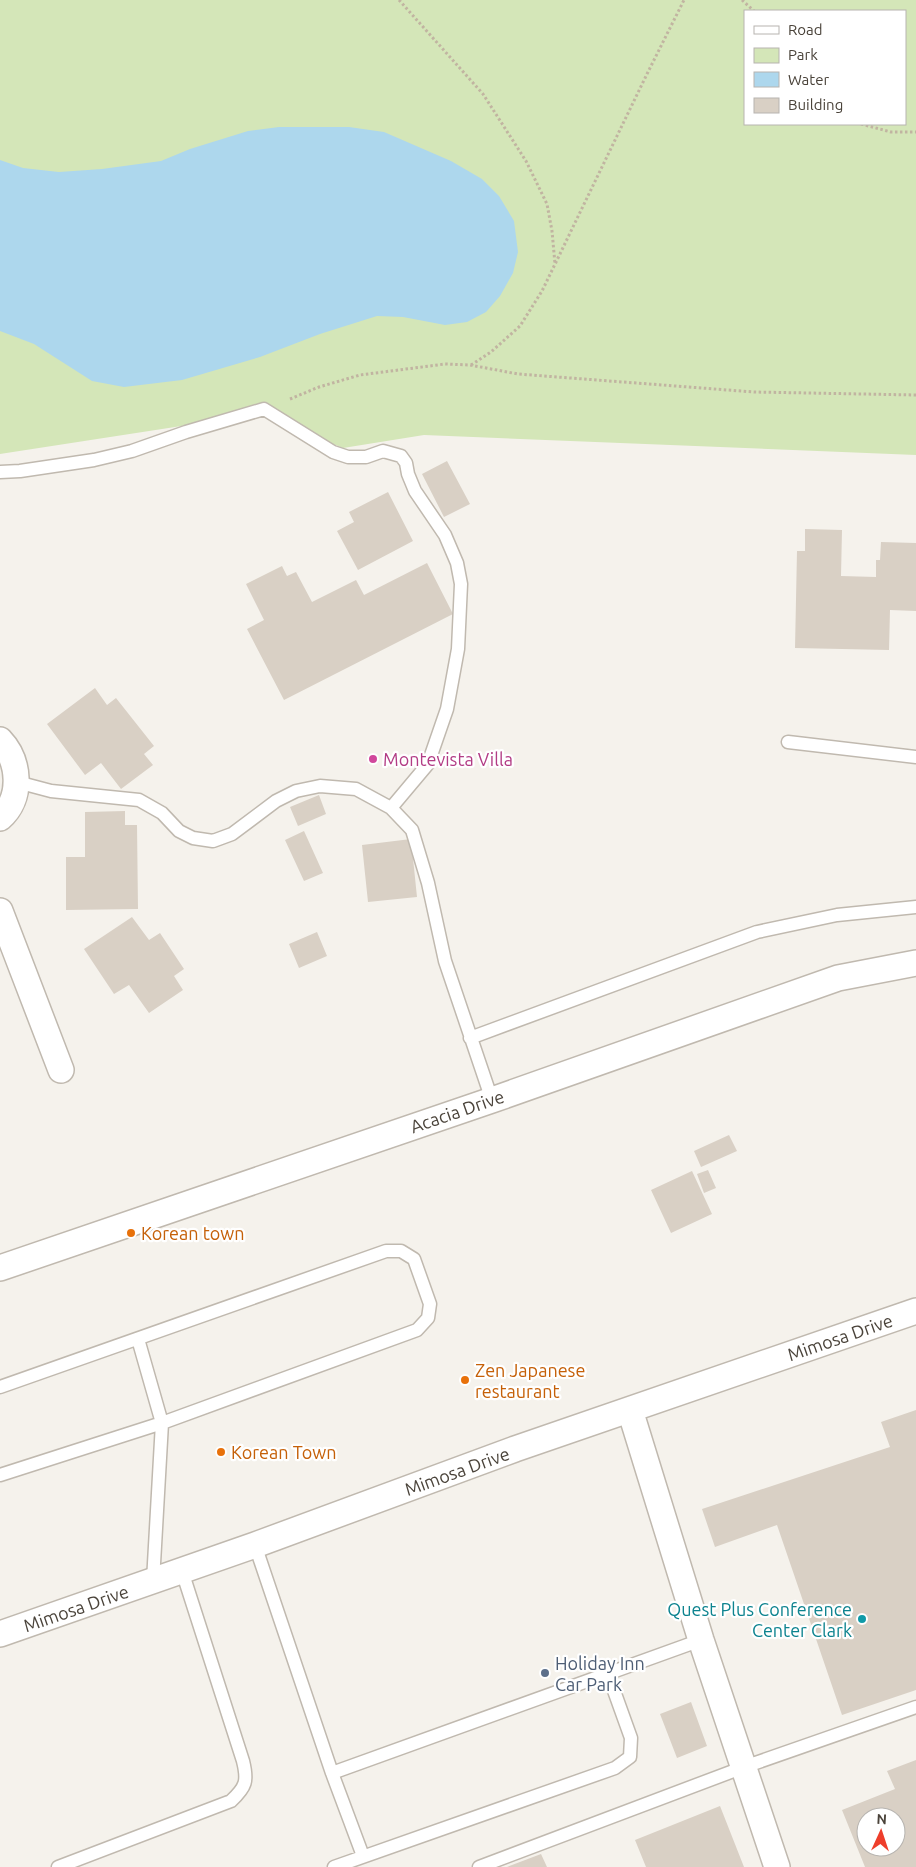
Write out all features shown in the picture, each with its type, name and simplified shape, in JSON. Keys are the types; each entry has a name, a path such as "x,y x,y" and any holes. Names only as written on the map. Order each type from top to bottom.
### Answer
{"street":[{"path":"0,740 7,747 15,764 17,782 13,800 0,818"},
{"path":"0,911 61,1070"},
{"name":"Acacia Drive","path":"0,1268 492,1100 838,978 916,964"},
{"name":"Mimosa Drive","path":"0,1634 255,1545 515,1449 916,1311"},
{"path":"630,1410 776,1867"}],"lane":[{"path":"0,472 20,471 94,460 132,451 186,432 264,409 333,452 348,457 366,457 384,452 401,456 406,463 415,491 445,535 457,563 461,584 458,649 447,710 428,764 391,808"},
{"path":"788,742 916,757"},
{"path":"17,782 60,792 139,800 162,813 179,831 193,838 213,841 232,834 276,801 296,791 320,786 356,789 391,808 412,830 428,883 445,961 492,1100"},
{"path":"470,1038 757,932 837,915 916,907"},
{"path":"0,1387 386,1251 401,1251 414,1259 430,1304 428,1318 417,1330 162,1423 0,1475"},
{"path":"138,1339 162,1423 153,1581"},
{"path":"255,1545 332,1773 363,1856"},
{"path":"58,1867 231,1801 243,1791 246,1776 243,1761 182,1571"},
{"path":"332,1773 702,1640"},
{"path":"334,1867 615,1768 630,1757 631,1738 608,1674"},
{"path":"479,1867 744,1767 916,1706"}],"path":[{"path":"399,0 483,94 526,161 547,204 555,265"},
{"path":"470,365 491,352 520,326 542,291 684,0"},
{"path":"742,0 753,10"},
{"path":"865,125 891,132 916,132"},
{"path":"264,409 318,387 360,375 445,364 470,365 518,374 754,392 916,395"}],"green space":[{"path":"0,0 916,0 916,455 424,435 343,448 260,414 0,454"}],"water":[{"path":"279,127 349,127 384,132 451,161 482,179 499,196 514,221 518,252 513,273 500,296 486,312 467,322 445,325 403,317 377,316 320,334 260,357 182,380 124,387 92,381 34,344 0,331 0,160 23,168 59,172 102,169 161,161 190,149 248,131"}],"building":[{"path":"447,461 470,504 444,517 422,474"},
{"path":"388,492 413,541 358,570 337,531 354,522 349,512"},
{"path":"805,529 842,530 841,576 876,577 876,560 880,560 881,542 916,543 916,611 890,610 889,650 795,648 797,551 805,551"},
{"path":"427,563 453,614 284,700 247,629 264,620 246,584 282,566 287,576 296,572 312,602 356,580 364,595"},
{"path":"95,688 107,705 116,698 154,746 144,754 153,765 121,789 101,763 85,775 47,724"},
{"path":"319,795 326,814 298,826 290,807"},
{"path":"125,811 125,825 137,825 138,909 66,910 66,857 85,857 85,812"},
{"path":"304,831 323,873 304,881 285,840"},
{"path":"411,839 417,897 368,902 362,845"},
{"path":"132,917 149,940 160,933 184,969 174,976 183,990 149,1013 129,985 114,994 84,949"},
{"path":"317,932 327,956 299,968 289,944"},
{"path":"729,1135 737,1151 701,1167 694,1151"},
{"path":"708,1170 716,1188 704,1193 697,1174"},
{"path":"692,1171 712,1214 671,1233 651,1190"},
{"name":"Quest Plus Conference Center Clark","path":"916,1410 916,1690 842,1715 777,1525 715,1547 702,1509 890,1447 881,1422"},
{"path":"691,1702 707,1746 677,1758 660,1714"},
{"path":"916,1760 916,1867 865,1867 861,1857 906,1857 906,1807 856,1807 856,1845 842,1810 895,1789 887,1771"},
{"path":"720,1806 744,1867 646,1867 635,1840"},
{"path":"541,1854 547,1867 507,1867"}],"place":[{"name":"Montevista Villa","path":"373,759"},
{"name":"Korean town","path":"131,1233"},
{"name":"Zen Japanese restaurant","path":"465,1380"},
{"name":"Korean Town","path":"221,1452"},
{"name":"Quest Plus Conference Center Clark","path":"862,1619"},
{"name":"Holiday Inn Car Park","path":"545,1673"}]}
